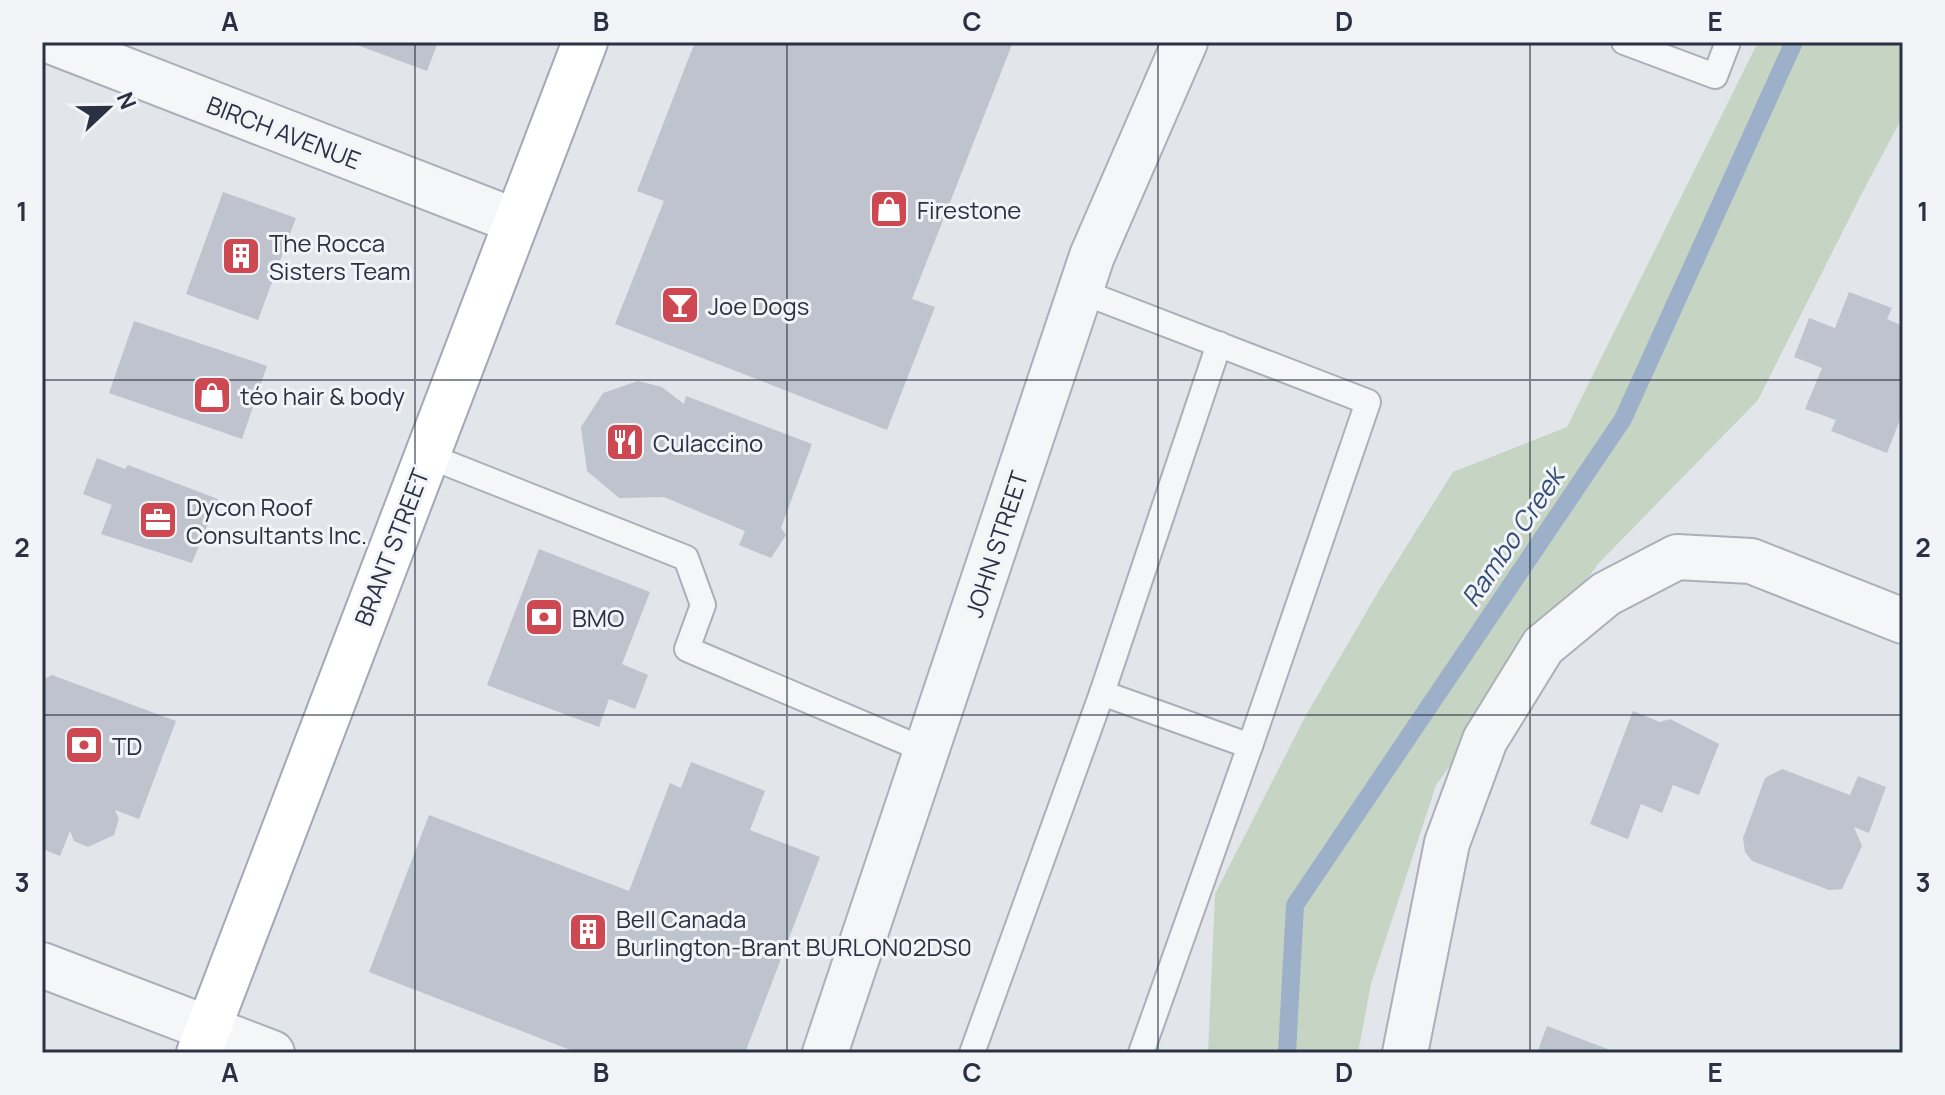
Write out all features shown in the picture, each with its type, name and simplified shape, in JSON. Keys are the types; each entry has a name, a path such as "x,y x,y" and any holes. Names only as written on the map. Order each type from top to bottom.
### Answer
{"main road":[{"name":"BRANT STREET","path":"204,1040 585,42"}],"street":[{"name":"BIRCH AVENUE","path":"53,42 515,221"},
{"name":"JOHN STREET","path":"825,1053 1092,256 1185,42"},
{"path":"1405,1053 1447,843 1485,740 1543,646 1606,594 1677,557 1751,561 1903,621"},
{"path":"42,965 204,1040 272,1053"}],"lane":[{"path":"1624,42 1715,76 1728,42"},
{"path":"1080,291 1368,402 1141,1053"},
{"path":"972,1053 1102,693 1219,344"},
{"path":"426,455 686,558 703,605 687,649 927,751"},
{"path":"1102,693 1250,746"}],"green space":[{"path":"1758,42 1903,42 1903,116 1758,400 1598,564 1436,785 1371,984 1358,1053 1208,1053 1215,894 1305,717 1453,472 1567,427"}],"building":[{"path":"349,42 438,42 427,71"},
{"path":"695,42 1013,42 912,299 935,307 887,430 615,324 664,201 637,191"},
{"name":"The Rocca Sisters Team","path":"223,192 296,218 258,320 186,294"},
{"path":"1849,292 1892,308 1887,319 1903,326 1903,412 1887,453 1831,431 1836,420 1805,409 1822,368 1794,357 1809,318 1835,328"},
{"path":"134,321 267,366 242,439 109,393"},
{"path":"638,381 662,387 684,404 686,396 812,444 781,528 786,535 771,558 739,545 745,531 664,497 619,498 587,471 581,427 603,393"},
{"name":"Dycon Roof Consultants Inc.","path":"97,458 125,469 128,465 218,499 192,563 101,534 112,505 83,494"},
{"path":"539,549 650,592 622,664 648,675 635,709 609,699 599,727 487,685"},
{"path":"52,675 176,721 139,819 115,810 119,819 114,835 88,847 74,841 70,831 60,856 42,849 42,680"},
{"path":"1633,711 1660,722 1670,719 1719,744 1699,795 1673,785 1662,813 1641,804 1628,839 1590,824"},
{"name":"Bell Canada Burlington-Brant BURLON02DS0","path":"691,762 765,791 750,830 820,857 745,1053 578,1053 369,972 429,815 629,891 670,783 681,788"},
{"path":"1782,769 1850,795 1858,776 1886,787 1869,833 1854,827 1862,846 1842,889 1829,890 1752,861 1745,852 1743,838 1765,778"},
{"path":"1547,1026 1618,1053 1537,1053"}],"waterway":[{"name":"Rambo Creek","path":"1287,1053 1295,905 1623,419 1794,42"}],"place":[{"name":"Firestone","path":"889,209"},
{"name":"The Rocca Sisters Team","path":"241,256"},
{"name":"Joe Dogs","path":"680,305"},
{"name":"téo hair & body","path":"212,395"},
{"name":"Culaccino","path":"625,442"},
{"name":"Dycon Roof Consultants Inc.","path":"158,520"},
{"name":"BMO","path":"544,617"},
{"name":"TD","path":"84,745"},
{"name":"Bell Canada Burlington-Brant BURLON02DS0","path":"588,932"}]}
